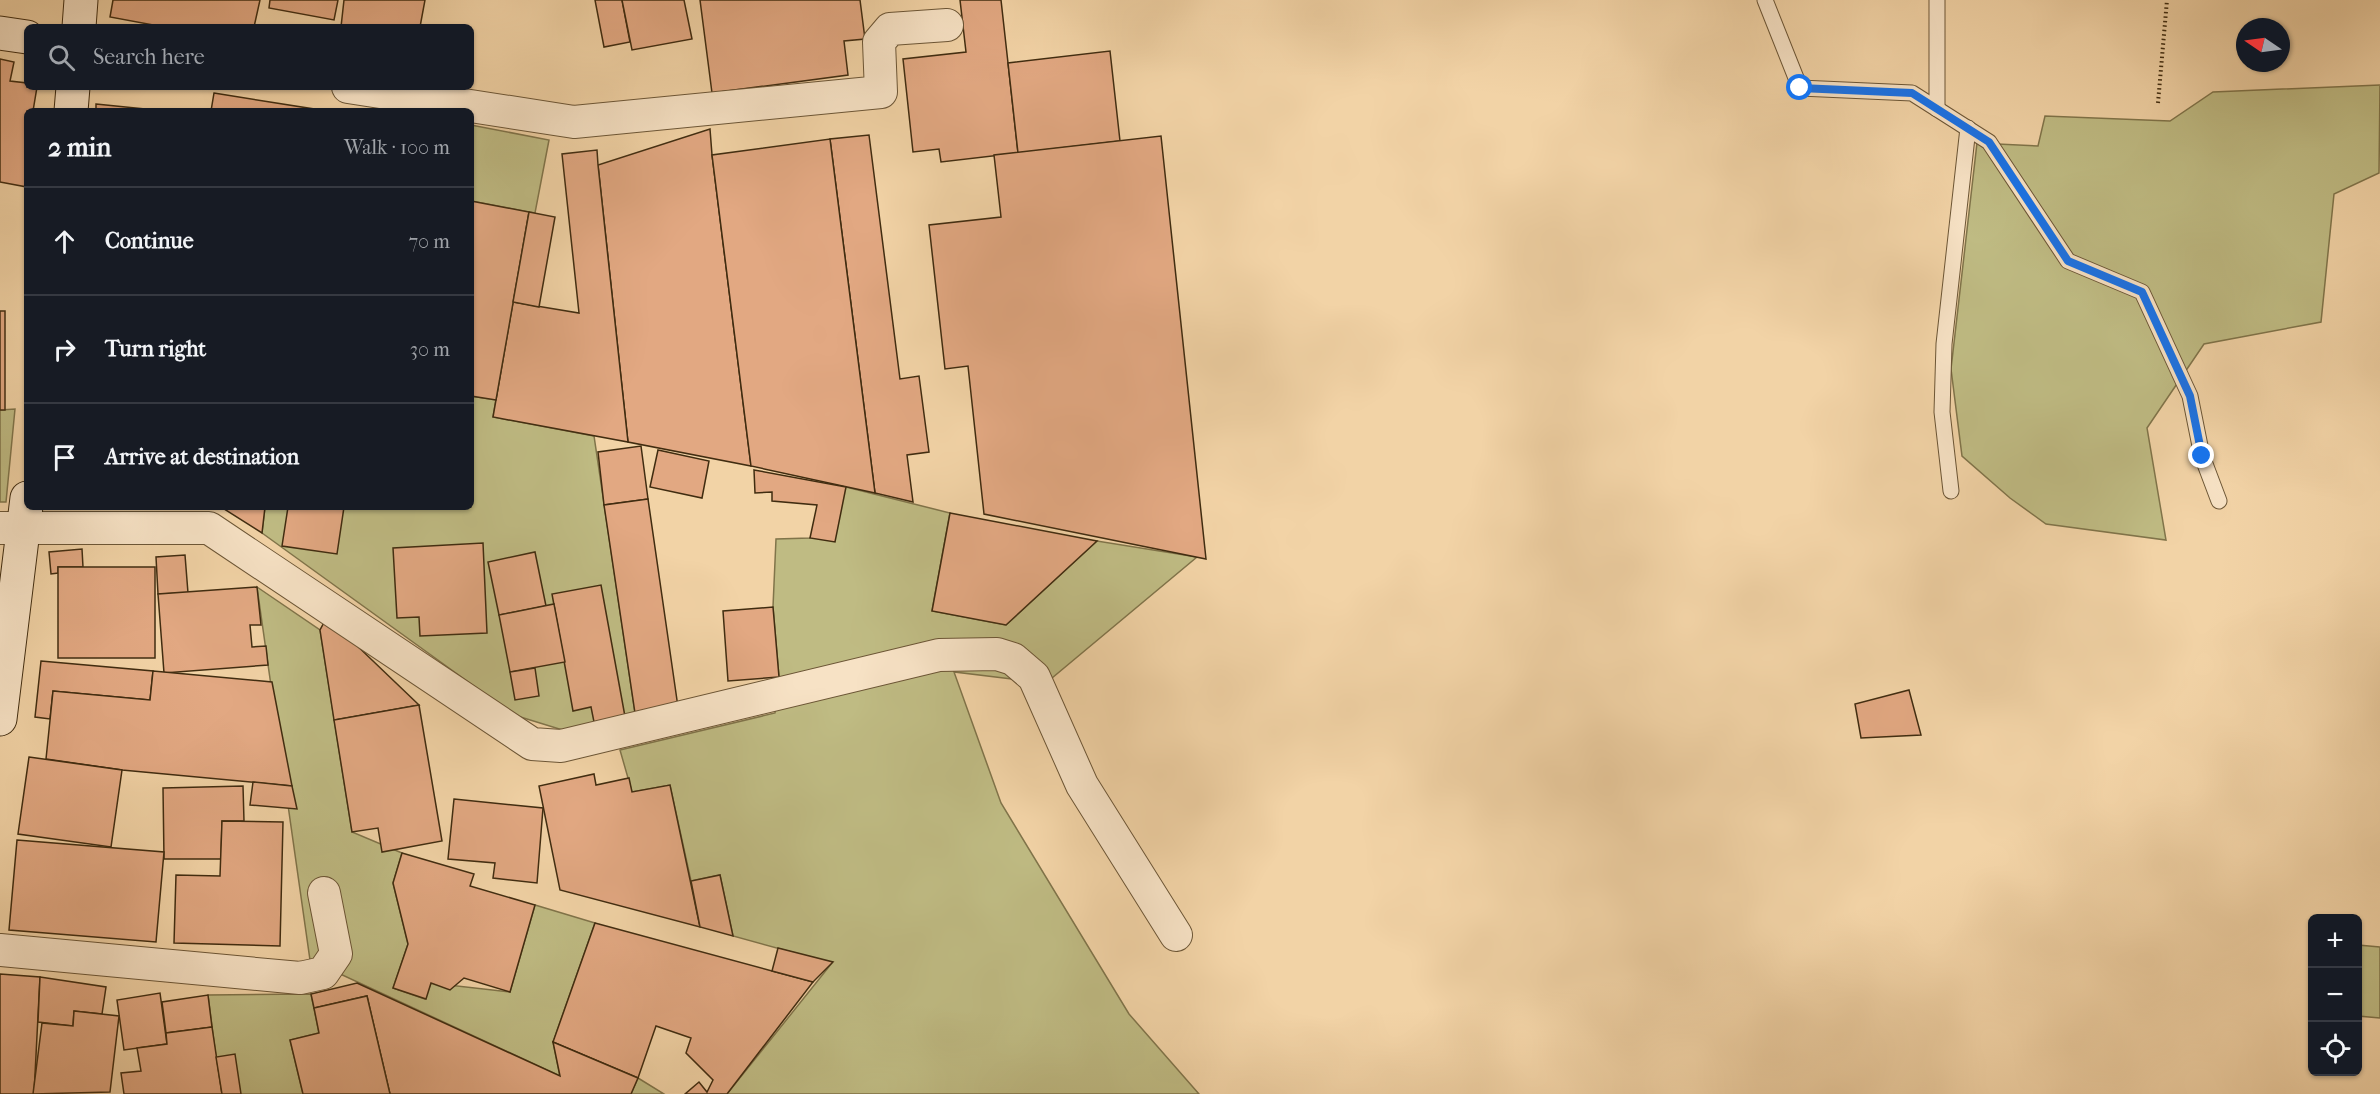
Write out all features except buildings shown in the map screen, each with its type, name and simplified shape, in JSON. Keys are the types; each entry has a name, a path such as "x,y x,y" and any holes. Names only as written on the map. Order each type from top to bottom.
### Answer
{"street":[{"path":"79,24 81,0"},
{"path":"367,90 574,122 881,92 879,42 890,29 946,25"},
{"path":"0,33 24,37"},
{"path":"71,108 73,90"},
{"path":"0,719 17,518 210,528 532,744 561,746 939,655 997,654 1013,659 1034,677 1082,785 1176,936"},
{"path":"0,951 300,978 323,973 336,954 324,893"}],"lane":[{"path":"1765,0 1800,88 1912,93 1989,142 2068,261 2142,292 2190,396 2202,456 2218,501"},
{"path":"1937,0 1937,109"},
{"path":"1951,491 1942,412 1944,344 1968,128"}],"path":[{"path":"2158,103 2167,0"}],"shaded area":[{"path":"2380,85 2379,173 2334,194 2321,322 2204,344 2147,428 2166,540 2046,524 2010,498 1962,456 1951,369 1977,143 2038,146 2045,116 2170,121 2213,92"},
{"path":"474,126 549,140 535,213 474,202"},
{"path":"474,396 496,400 493,417 594,436 635,713 569,732 514,715 262,533 265,510 474,510"},
{"path":"15,409 6,502 0,502 0,410"},
{"path":"846,487 950,513 932,611 1006,625 1097,541 1197,557 1046,683 954,672 1001,803 1129,1014 1199,1094 727,1094 832,963 733,936 720,875 691,881 670,785 632,792 620,750 775,713 779,677 773,607 776,539 810,538"},
{"path":"257,587 320,630 352,832 402,853 393,883 408,944 393,988 425,999 431,983 510,992 535,905 595,923 553,1042 560,1076 310,960"},
{"path":"2362,945 2380,947 2380,1018 2362,1016"},
{"path":"311,994 319,1033 290,1040 303,1094 241,1094 216,1057 208,995"},
{"path":"638,1078 664,1094 631,1094"}],"route":[{"path":"1800,88 1912,93 1989,142 2068,261 2142,292 2190,396 2202,456"}]}
